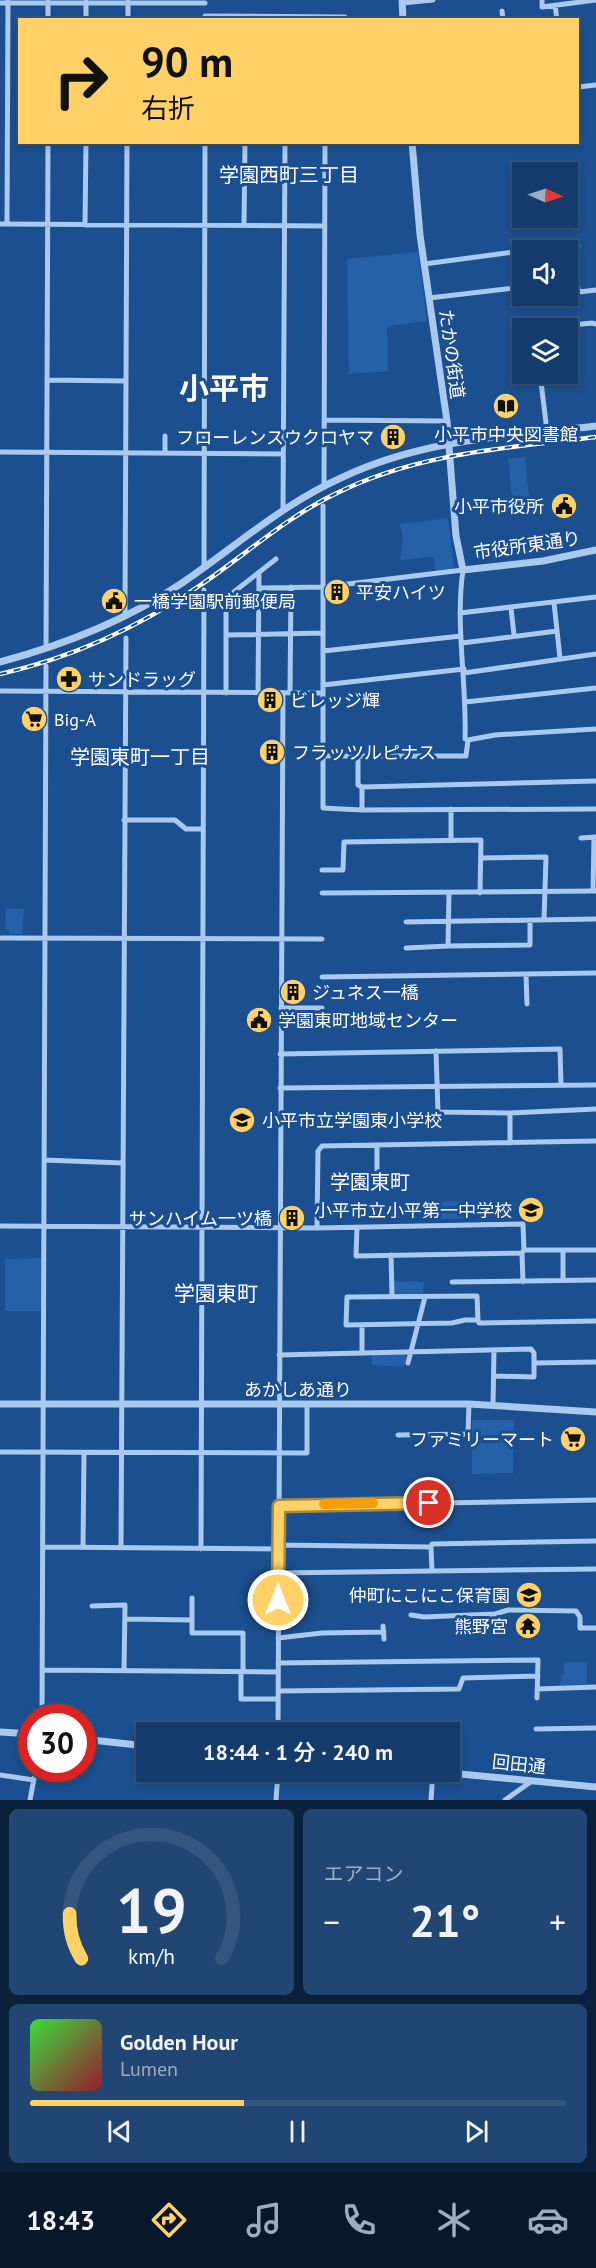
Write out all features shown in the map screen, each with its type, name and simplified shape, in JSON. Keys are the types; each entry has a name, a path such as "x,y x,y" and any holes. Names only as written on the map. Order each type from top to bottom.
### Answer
{"street":[{"path":"403,18 402,2 433,0"},
{"path":"542,0 542,7 596,0"},
{"path":"8,1 3,224 325,226"},
{"path":"0,3 8,1 205,2 205,18 345,18"},
{"path":"48,1 48,18"},
{"path":"86,1 86,18"},
{"path":"128,2 128,18"},
{"path":"555,5 557,18"},
{"path":"502,11 503,18"},
{"path":"579,87 596,85"},
{"path":"46,650 48,144"},
{"path":"85,225 86,144"},
{"path":"125,616 127,144"},
{"path":"204,567 205,144"},
{"path":"244,225 245,144"},
{"path":"283,510 285,144"},
{"path":"324,486 325,144"},
{"name":"たかの街道","path":"412,144 417,207 447,421 457,539 463,570"},
{"path":"424,264 512,253"},
{"path":"429,298 512,288"},
{"path":"578,288 579,292 596,290"},
{"path":"578,325 596,324"},
{"path":"47,380 126,381"},
{"path":"541,384 547,431"},
{"path":"324,420 447,421"},
{"path":"0,662 46,650 125,616 178,585 283,510 324,486 392,457 449,444 596,426"},
{"path":"165,436 165,453"},
{"path":"0,452 283,454"},
{"path":"324,506 323,808 362,810 596,809"},
{"name":"市役所東通り","path":"463,570 543,561 596,550"},
{"path":"226,693 226,598 276,559"},
{"path":"259,588 323,587 463,570 460,613 465,739 468,740 466,756 323,756"},
{"path":"258,693 259,573"},
{"path":"290,693 291,587"},
{"path":"201,1549 204,590"},
{"path":"460,613 596,597"},
{"path":"554,603 560,658"},
{"path":"511,608 514,635"},
{"path":"323,651 557,631"},
{"path":"226,635 323,633"},
{"path":"122,1548 126,638"},
{"path":"323,685 464,671 596,654"},
{"path":"42,1704 46,666"},
{"path":"465,702 596,688"},
{"path":"0,691 323,693"},
{"path":"278,1722 283,693"},
{"path":"468,740 495,735 596,729"},
{"path":"358,757 358,785 362,787 596,781"},
{"path":"362,787 362,810"},
{"path":"451,809 451,840"},
{"path":"124,820 175,820 186,829 203,829"},
{"path":"322,893 594,891 595,837 581,838"},
{"path":"322,870 343,870 344,842 481,840 480,893"},
{"path":"480,858 546,857 544,920"},
{"path":"448,892 448,946"},
{"path":"406,922 596,919"},
{"path":"406,948 530,945 530,920"},
{"path":"0,938 322,939"},
{"path":"322,977 596,973"},
{"path":"526,975 527,1004"},
{"path":"281,1008 322,1008"},
{"path":"280,1054 560,1049 561,1085"},
{"path":"436,1051 438,1112 510,1113 596,1109"},
{"path":"280,1088 596,1085"},
{"path":"510,1113 510,1143"},
{"path":"317,1228 318,1150 322,1146 596,1141"},
{"path":"377,1144 377,1172"},
{"path":"44,1160 123,1163"},
{"path":"0,1226 317,1228 523,1224 523,1282"},
{"path":"357,1227 356,1256 596,1250"},
{"path":"563,1250 563,1280"},
{"path":"391,1255 392,1296"},
{"path":"452,1282 596,1280"},
{"path":"478,1281 478,1320"},
{"path":"477,1296 347,1297 345,1325 478,1320 479,1323 596,1321"},
{"path":"408,1363 425,1297"},
{"path":"362,1325 362,1352"},
{"path":"279,1355 412,1350 531,1349 534,1353 534,1377 494,1376"},
{"path":"494,1350 494,1405"},
{"path":"534,1363 596,1362"},
{"name":"あかしあ通り","path":"0,1404 469,1404 596,1412"},
{"path":"0,1452 307,1453 307,1404"},
{"path":"398,1435 468,1434 469,1404"},
{"path":"83,1547 84,1453"},
{"path":"279,1506 596,1500"},
{"path":"43,1547 201,1549 431,1547 432,1544 596,1541"},
{"path":"431,1547 432,1571"},
{"path":"278,1574 596,1569"},
{"path":"192,1598 192,1633 243,1633 241,1699 278,1699"},
{"path":"92,1606 125,1605 124,1671"},
{"path":"411,1615 495,1614 508,1610 576,1611 580,1617 580,1628 596,1628"},
{"path":"125,1619 192,1620"},
{"path":"278,1638 322,1633 383,1632"},
{"path":"278,1663 538,1660 537,1698"},
{"path":"42,1670 278,1672"},
{"path":"278,1691 459,1689 463,1678 538,1676"},
{"path":"537,1689 596,1687"},
{"path":"536,1729 596,1728"},
{"path":"0,1732 18,1733"},
{"path":"96,1741 136,1745"},
{"path":"0,1774 18,1777"},
{"name":"回田通","path":"460,1774 596,1787"},
{"path":"505,1800 533,1780"},
{"path":"30,1800 34,1782"},
{"path":"276,1800 277,1782"},
{"path":"431,1800 432,1782"}],"shaded area":[{"path":"418,252 427,321 387,328 388,371 349,374 347,259"},
{"path":"525,457 530,506 513,508 508,459"},
{"path":"448,518 454,567 452,570 435,572 432,557 400,560 403,536 400,524"},
{"path":"6,908 24,909 22,934 9,934 9,929 5,929"},
{"path":"466,1201 465,1219 425,1219 425,1202"},
{"path":"41,1258 41,1311 5,1311 5,1259"},
{"path":"394,1281 424,1282 423,1294 397,1294 394,1292"},
{"path":"405,1354 407,1357 404,1367 372,1365 372,1355"},
{"path":"472,1420 514,1420 513,1473 472,1474"},
{"path":"564,1662 587,1662 587,1684 560,1685 561,1675 564,1674"}],"railway":[{"path":"0,674 78,650 153,615 199,586 299,514 366,480 397,469 462,454 596,437"}],"slow traffic":[{"path":"324,1504 373,1503"}],"place":[{"name":"小平市中央図書館","path":"506,406"},
{"name":"フローレンスウクロヤマ","path":"393,437"},
{"name":"小平市役所","path":"564,506"},
{"name":"平安ハイツ","path":"337,592"},
{"name":"一橋学園駅前郵便局","path":"114,601"},
{"name":"サンドラッグ","path":"69,679"},
{"name":"ビレッジ輝","path":"270,700"},
{"name":"Big-A","path":"34,719"},
{"name":"フラッツルピナス","path":"272,752"},
{"name":"ジュネス一橋","path":"293,992"},
{"name":"学園東町地域センター","path":"259,1020"},
{"name":"小平市立学園東小学校","path":"242,1120"},
{"name":"小平市立小平第一中学校","path":"531,1210"},
{"name":"サンハイム一ツ橋","path":"292,1218"},
{"name":"ファミリーマート","path":"573,1439"},
{"name":"仲町にこにこ保育園","path":"529,1595"},
{"name":"熊野宮","path":"528,1626"}],"district":[{"name":"学園西町三丁目","path":"289,175"},
{"name":"小平市","path":"224,387"},
{"name":"学園東町一丁目","path":"140,757"},
{"name":"学園東町","path":"370,1182"},
{"name":"学園東町","path":"216,1293"}],"route":[{"path":"278,1600 279,1506 429,1503"}]}
